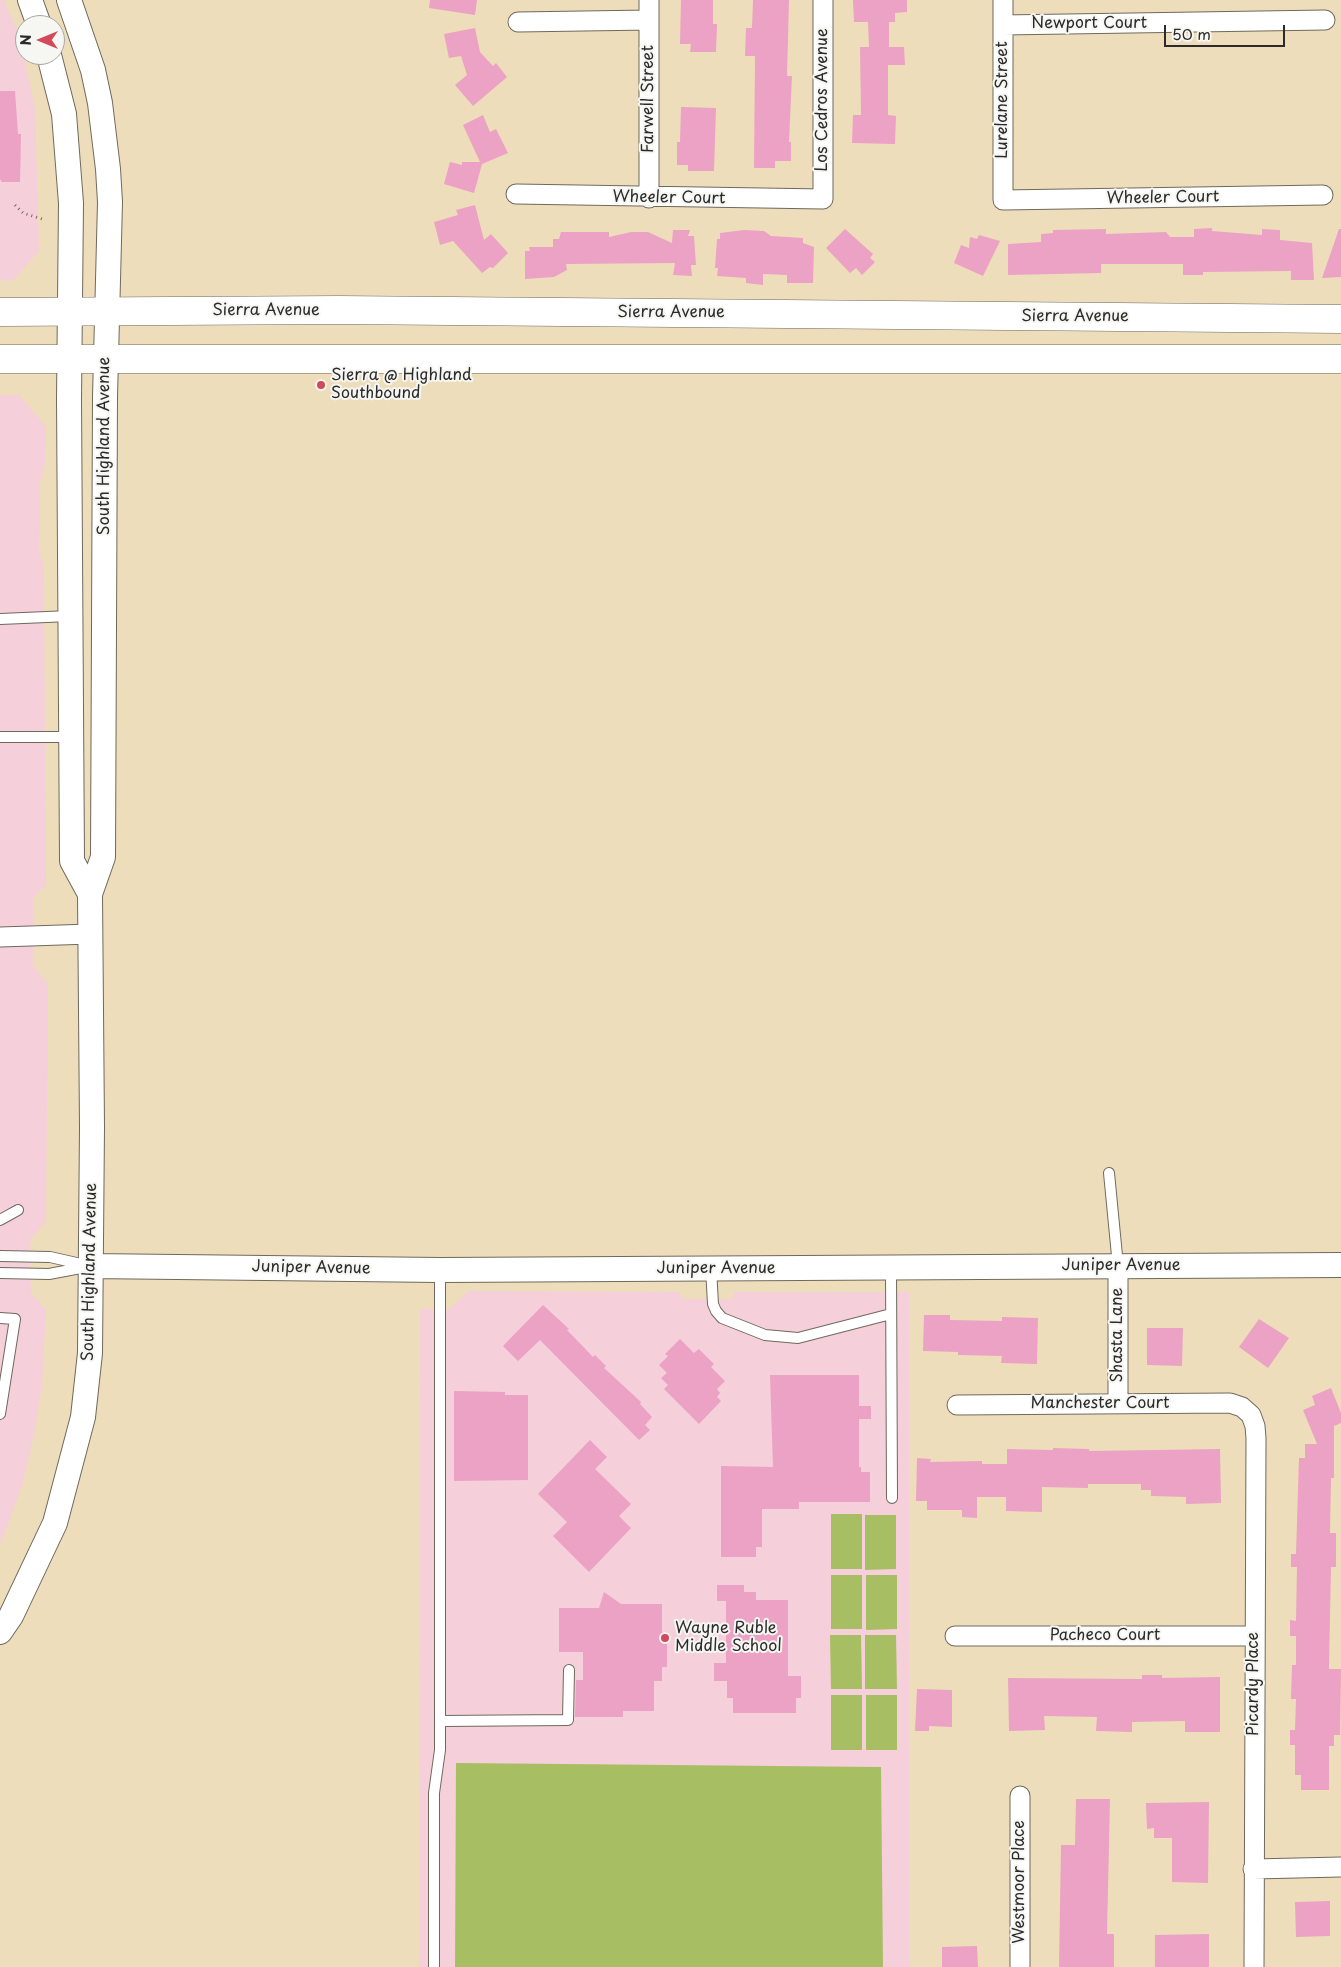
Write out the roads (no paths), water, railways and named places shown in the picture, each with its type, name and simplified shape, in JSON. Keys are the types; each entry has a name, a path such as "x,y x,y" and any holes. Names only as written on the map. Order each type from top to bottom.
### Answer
{"main road":[{"name":"Sierra Avenue","path":"0,312 339,310 1341,319"},
{"path":"0,360 1341,359"}],"street":[{"path":"30,0 35,15"},
{"name":"South Highland Avenue","path":"0,1632 11,1616 54,1523 83,1417 90,1353 90,894 102,858 106,359 110,202 105,134 93,70 69,0"},
{"name":"Farwell Street","path":"649,0 649,198"},
{"name":"Los Cedros Avenue","path":"823,0 823,199"},
{"name":"Lurelane Street","path":"1003,0 1003,200"},
{"path":"518,22 649,20"},
{"name":"Newport Court","path":"1003,26 1325,20"},
{"name":"South Highland Avenue","path":"52,65 64,114 71,203 69,360 72,861 90,894"},
{"name":"Wheeler Court","path":"516,194 649,198 823,199"},
{"name":"Wheeler Court","path":"1003,200 1323,195"},
{"path":"0,936 91,934"},
{"name":"Juniper Avenue","path":"90,1266 440,1270 891,1269 1341,1265"},
{"name":"Shasta Lane","path":"1118,1266 1118,1404"},
{"name":"Manchester Court","path":"958,1405 1230,1403 1242,1407"},
{"name":"Picardy Place","path":"1242,1407 1251,1415 1255,1426 1254,1967"},
{"name":"Pacheco Court","path":"955,1636 1254,1636"},
{"name":"Westmoor Place","path":"1020,1796 1020,1967"},
{"path":"1253,1869 1341,1867"}],"lane":[{"path":"0,619 70,616"},
{"path":"0,737 71,737"},
{"path":"1109,1173 1118,1266"},
{"path":"0,1220 18,1210"},
{"path":"0,1256 50,1256 90,1266"},
{"path":"0,1273 49,1274 90,1266"},
{"path":"712,1268 713,1304 722,1318 765,1335 798,1338 891,1314"},
{"path":"891,1269 892,1498"},
{"path":"434,1967 434,1793 440,1750 440,1270"},
{"path":"0,1318 15,1319 0,1414"},
{"path":"440,1722 568,1720 569,1670"}],"place":[{"name":"Sierra @ Highland Southbound","path":"321,385"},
{"name":"Wayne Ruble Middle School","path":"665,1638"}]}
